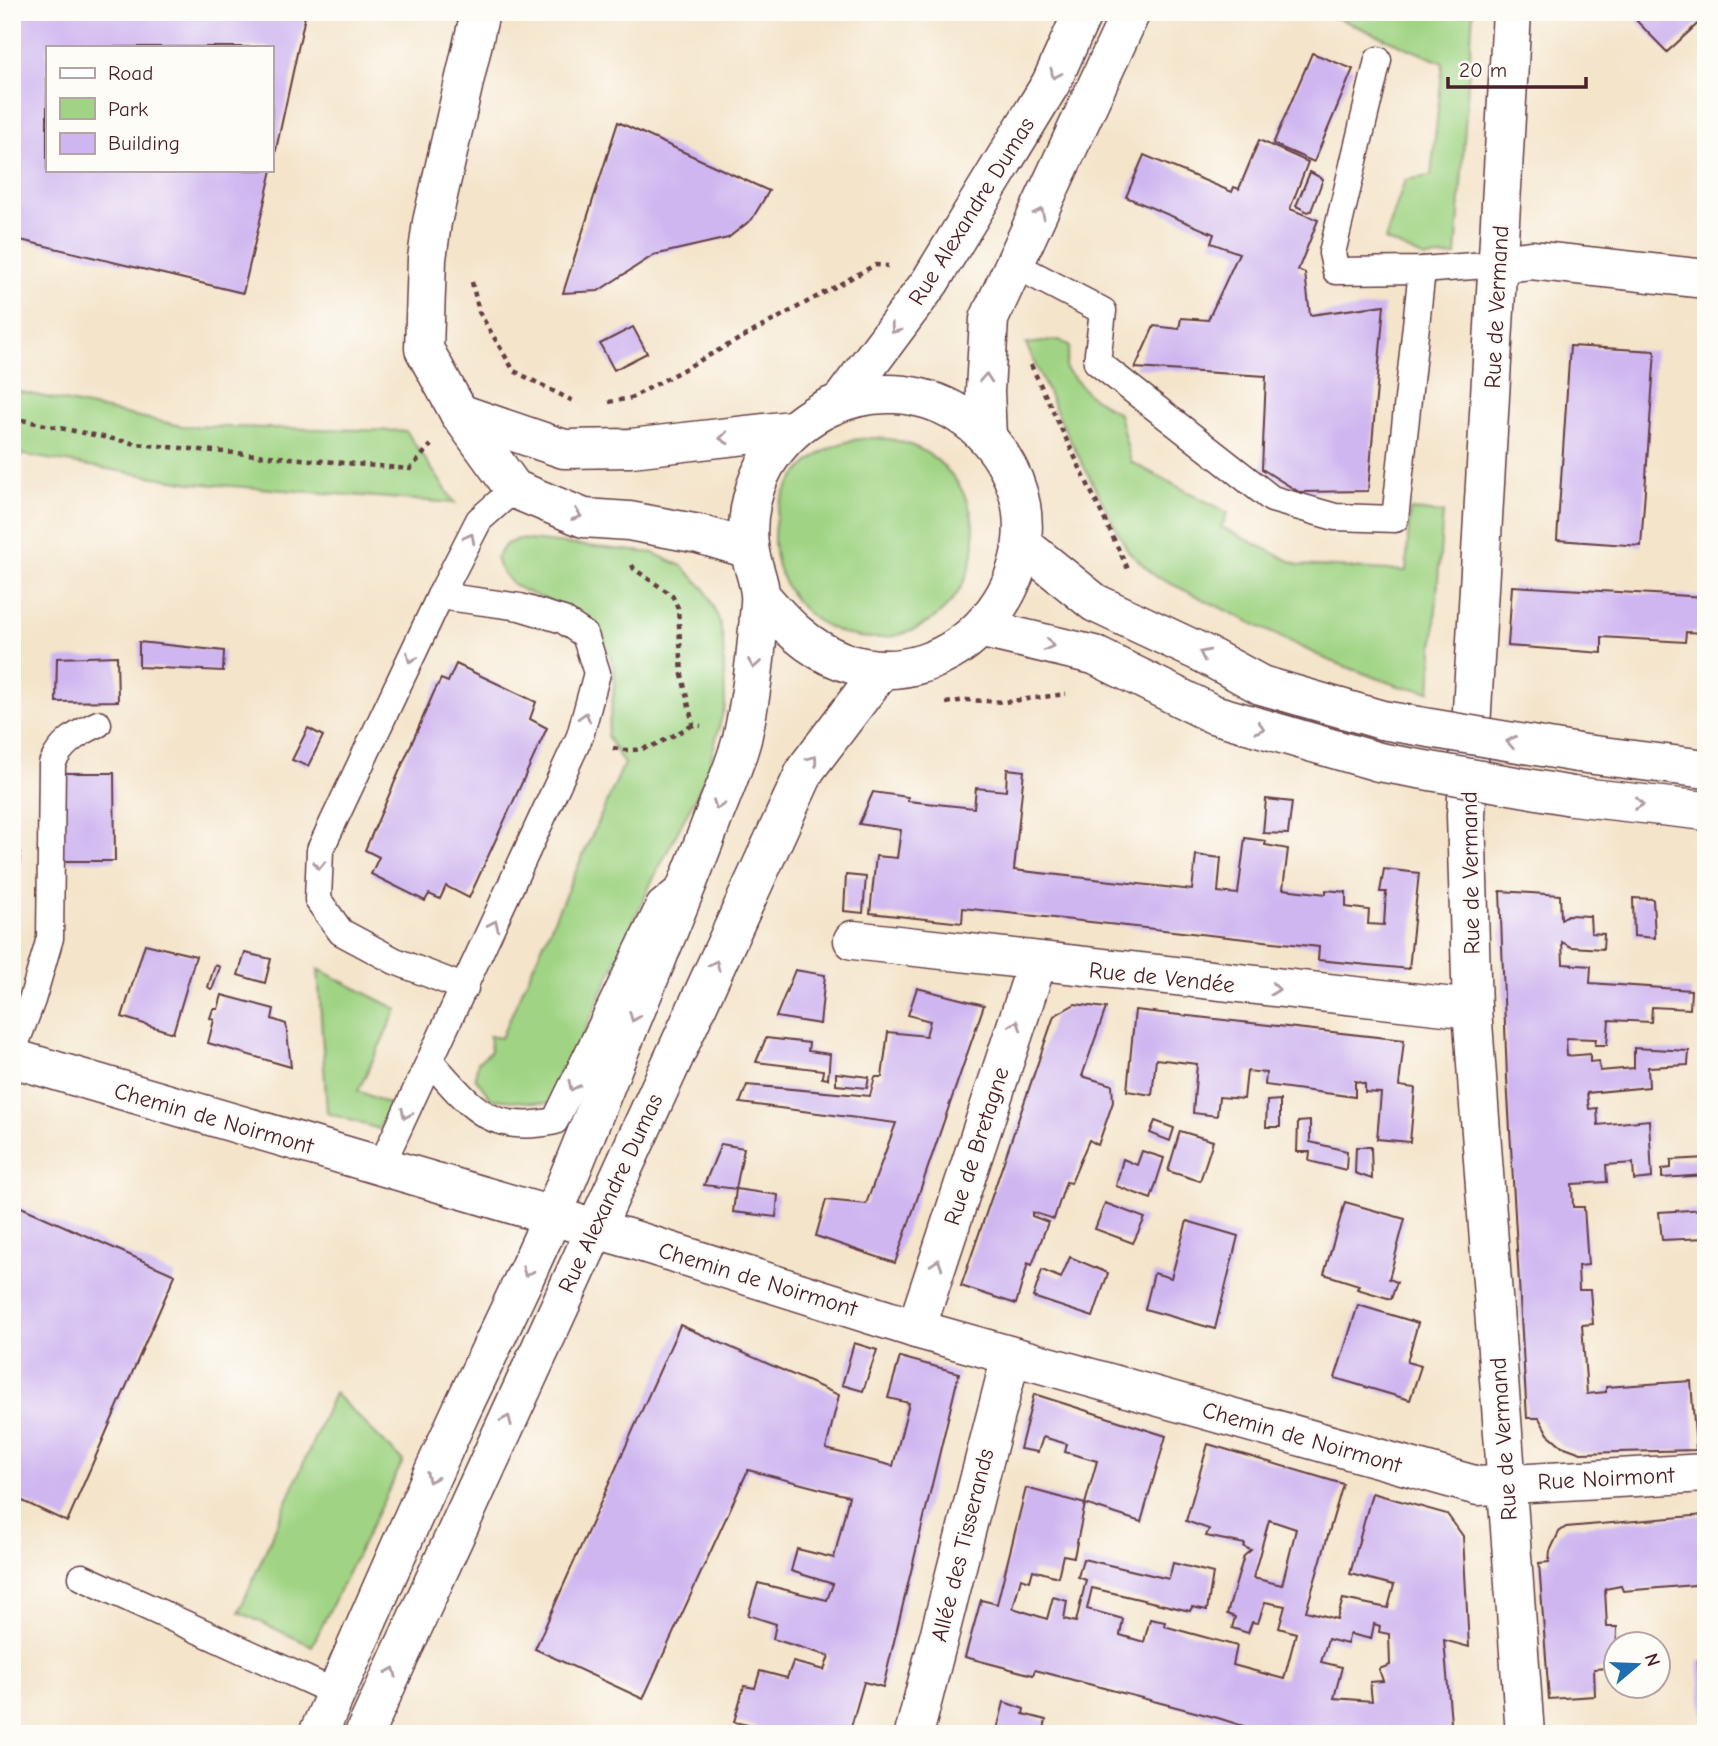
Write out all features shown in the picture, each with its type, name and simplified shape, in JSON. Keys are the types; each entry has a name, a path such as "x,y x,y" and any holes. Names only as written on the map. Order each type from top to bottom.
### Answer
{"street":[{"path":"480,12 432,222 427,259 424,349 459,413 514,489 584,519 629,521 699,534 749,550"},
{"name":"Rue Alexandre Dumas","path":"842,400 930,282 1051,83 1083,12"},
{"path":"987,437 985,391 989,319 1131,12"},
{"name":"Rue de Vermand","path":"1512,12 1466,815 1472,1009 1525,1734"},
{"path":"1498,264 1531,260 1706,279"},
{"path":"881,393 920,397 956,412 987,437 1009,469 1021,506 1023,545 1016,576 1002,604 983,629 953,651 919,665 882,668 848,663 816,650 789,628 761,596 749,550 748,529 753,492 769,458 791,430 815,412 842,400 881,393"},
{"path":"459,413 564,449 631,448 791,430"},
{"path":"1023,545 1095,603 1204,654 1261,685 1382,720 1578,753 1706,769"},
{"path":"318,1734 552,1217 690,880 761,596"},
{"path":"983,629 1094,655 1213,714 1379,762 1572,796 1706,811"},
{"name":"Rue Alexandre Dumas","path":"364,1734 806,769 882,668"},
{"name":"Rue de Vendée","path":"853,940 1037,963 1472,1009"},
{"name":"Rue de Bretagne","path":"916,1329 1037,963"},
{"name":"Chemin de Noirmont","path":"12,1058 593,1229 916,1329 1478,1486 1506,1484"},
{"name":"Allée des Tisserands","path":"914,1734 1011,1356"},
{"name":"Rue Noirmont","path":"1506,1484 1706,1473"}],"lane":[{"path":"1378,60 1332,253 1336,271 1422,270 1498,264"},
{"path":"1015,265 1103,311 1097,362 1272,499 1335,517 1395,519 1422,270"},
{"path":"465,988 395,961 341,932 318,900 320,850 440,596 479,520 514,489"},
{"path":"381,1166 580,736 597,673 585,635 563,620 520,607 440,596"},
{"path":"12,1053 32,1000 50,938 52,764 56,754 72,739 98,724"},
{"path":"430,1061 485,1118 526,1127 555,1121 660,904 690,880"},
{"path":"82,1577 336,1693"}],"path":[{"path":"607,402 631,398 875,265 896,266"},
{"path":"470,277 479,312 514,371 583,407"},
{"path":"1028,359 1130,574"},
{"path":"12,418 137,444 411,469 459,413"},
{"path":"631,561 634,569 672,594 678,608 682,675 693,725"},
{"path":"940,704 966,700 1004,702 1077,693"},
{"path":"580,736 631,752 646,749 693,725 725,734"}],"green space":[{"path":"1323,12 1473,12 1456,256 1425,258 1385,240 1405,180 1431,176 1443,63"},
{"path":"1059,340 1070,346 1065,368 1088,394 1119,414 1131,462 1228,513 1221,527 1298,565 1406,571 1410,510 1443,513 1430,691 1398,686 1328,660 1155,576 1128,551 1067,434 1026,344"},
{"path":"12,390 182,426 406,431 455,503 191,483 12,453"},
{"path":"874,438 912,446 929,455 944,468 957,483 966,500 974,538 966,576 957,593 944,608 929,621 912,630 874,638 836,630 819,621 804,608 791,593 782,576 774,538 782,500 791,483 804,468 819,455 836,446"},
{"path":"519,539 653,553 682,566 705,589 719,620 723,640 725,705 706,777 651,883 552,1104 491,1099 475,1077 478,1062 491,1051 489,1036 501,1038 624,764 607,736 614,679 608,651 596,632 580,616 562,605 522,590 506,578 496,558 506,544"},
{"path":"318,969 397,1009 358,1091 391,1105 379,1129 327,1113"},
{"path":"334,1393 403,1461 312,1646 239,1612"}],"building":[{"path":"12,12 306,12 273,163 273,46 46,46 46,172 272,172 243,293 12,238"},
{"path":"1628,12 1706,12 1706,16 1667,52"},
{"path":"1312,53 1353,69 1314,162 1273,144"},
{"path":"618,122 769,191 752,219 728,238 654,255 598,291 563,293"},
{"path":"1259,140 1308,162 1290,209 1318,220 1298,270 1305,273 1310,315 1384,305 1368,491 1299,492 1262,469 1266,376 1135,368 1154,326 1179,329 1181,318 1208,320 1239,253 1211,243 1214,234 1126,197 1144,155 1232,192 1234,187 1239,189"},
{"path":"1310,172 1323,179 1311,211 1308,212 1296,206"},
{"path":"633,327 647,353 614,370 600,344"},
{"path":"1570,346 1655,351 1641,546 1557,540"},
{"path":"1512,586 1706,597 1706,633 1686,632 1685,642 1602,637 1602,653 1508,646"},
{"path":"139,642 224,651 223,671 139,667"},
{"path":"117,656 118,701 56,702 57,658"},
{"path":"456,664 536,702 530,719 547,728 469,898 446,886 440,899 429,894 425,901 371,874 379,857 365,850 434,692 441,679 448,682"},
{"path":"308,728 323,736 308,766 292,760"},
{"path":"1007,769 1024,771 1014,870 1192,890 1196,855 1221,858 1218,892 1238,894 1245,838 1266,841 1265,845 1288,849 1283,889 1326,894 1326,890 1346,892 1346,907 1369,910 1368,924 1384,925 1386,892 1380,892 1384,869 1419,873 1409,969 1318,960 1319,947 963,908 962,923 870,913 876,856 897,858 901,830 859,824 873,792 908,797 908,801 974,808 976,788 1006,791"},
{"path":"59,773 114,773 115,861 59,861"},
{"path":"1266,799 1292,802 1288,834 1263,833"},
{"path":"12,850 20,850 18,921 12,921"},
{"path":"846,875 866,877 863,913 844,911"},
{"path":"1500,891 1560,895 1561,919 1568,915 1590,916 1591,933 1604,934 1603,949 1571,947 1562,942 1563,964 1591,966 1590,983 1691,990 1690,1009 1652,1007 1651,1022 1609,1020 1607,1045 1595,1045 1596,1039 1566,1038 1567,1056 1590,1054 1590,1062 1599,1061 1600,1071 1634,1068 1634,1048 1689,1051 1688,1065 1648,1067 1649,1087 1587,1093 1589,1109 1597,1108 1598,1125 1649,1120 1652,1178 1634,1180 1633,1163 1606,1165 1607,1182 1572,1184 1573,1207 1584,1207 1588,1265 1578,1266 1579,1290 1590,1290 1593,1324 1582,1325 1587,1394 1606,1392 1606,1387 1691,1381 1696,1450 1581,1453 1562,1446 1548,1434 1539,1418 1527,1418 1507,1079"},
{"path":"1633,898 1653,899 1655,938 1634,936"},
{"path":"145,944 196,956 173,1033 122,1017"},
{"path":"245,953 271,959 265,983 238,975"},
{"path":"215,965 220,967 212,990 208,987"},
{"path":"795,970 825,975 820,1024 776,1017"},
{"path":"917,988 984,1005 895,1263 816,1236 826,1200 866,1204 896,1123 740,1103 747,1085 870,1096 875,1077 882,1077 888,1032 926,1036 930,1021 908,1015"},
{"path":"222,995 274,1009 272,1019 286,1024 291,1067 208,1043 214,1020 210,1018 213,1009 218,1009"},
{"path":"1075,1004 1106,1008 1082,1076 1112,1085 1113,1102 1098,1145 1089,1140 1071,1183 1066,1182 1054,1219 1032,1212 1032,1216 1048,1222 1032,1265 1028,1263 1016,1304 961,1286 1054,1016"},
{"path":"1135,1010 1404,1040 1399,1086 1415,1088 1410,1142 1377,1139 1381,1093 1365,1092 1365,1084 1355,1081 1355,1097 1265,1085 1266,1073 1247,1071 1244,1099 1219,1097 1217,1116 1193,1113 1197,1064 1156,1059 1152,1095 1127,1091"},
{"path":"766,1038 809,1043 808,1051 830,1054 828,1079 822,1078 823,1070 756,1062"},
{"path":"836,1073 869,1077 867,1088 836,1085"},
{"path":"1280,1100 1280,1127 1266,1127 1267,1101"},
{"path":"1155,1121 1174,1128 1170,1141 1150,1133"},
{"path":"1310,1121 1310,1142 1347,1151 1346,1170 1309,1161 1310,1152 1297,1152 1298,1122"},
{"path":"1180,1131 1213,1141 1200,1181 1168,1171"},
{"path":"721,1144 744,1148 736,1189 704,1185"},
{"path":"1356,1147 1371,1147 1372,1179 1355,1173"},
{"path":"1142,1151 1164,1158 1151,1199 1116,1186 1123,1159 1137,1165"},
{"path":"1706,1158 1706,1175 1662,1178 1662,1169 1671,1168 1671,1160"},
{"path":"736,1189 778,1195 776,1217 733,1212"},
{"path":"1345,1202 1405,1219 1389,1279 1397,1282 1391,1299 1357,1289 1359,1285 1324,1274"},
{"path":"12,1203 175,1275 67,1522 12,1496"},
{"path":"1105,1203 1145,1218 1133,1243 1095,1229"},
{"path":"1706,1209 1706,1238 1662,1240 1659,1212"},
{"path":"1187,1221 1238,1236 1215,1329 1145,1309 1154,1273 1171,1278"},
{"path":"1070,1257 1108,1273 1093,1317 1033,1297 1042,1270 1061,1278"},
{"path":"1358,1305 1418,1323 1407,1362 1421,1366 1410,1400 1335,1378"},
{"path":"680,1325 839,1395 826,1449 893,1466 909,1403 888,1398 900,1357 959,1373 883,1687 864,1682 849,1734 770,1734 771,1730 734,1722 744,1686 755,1688 760,1671 787,1678 793,1662 824,1670 829,1656 773,1639 776,1624 748,1615 758,1583 827,1600 833,1584 791,1571 797,1549 834,1558 849,1496 748,1470 643,1699 535,1649"},
{"path":"854,1343 877,1350 863,1391 842,1385"},
{"path":"1034,1394 1166,1436 1141,1522 1085,1504 1097,1461 1065,1452 1067,1444 1043,1437 1038,1452 1020,1449"},
{"path":"1208,1444 1343,1484 1306,1611 1337,1619 1343,1599 1388,1608 1394,1585 1350,1574 1372,1493 1447,1514 1463,1536 1469,1647 1444,1640 1452,1734 1259,1734 1252,1731 1253,1729 1218,1718 1035,1670 1033,1675 965,1657 981,1600 997,1604 1026,1488 1085,1504 1074,1557 1063,1555 1058,1577 1033,1570 1030,1581 1021,1578 1013,1608 1047,1619 1053,1597 1067,1601 1064,1619 1076,1622 1086,1580 1078,1577 1083,1559 1169,1579 1173,1563 1213,1573 1207,1610 1192,1607 1190,1611 1092,1588 1087,1609 1123,1619 1120,1635 1144,1642 1150,1619 1165,1622 1164,1626 1237,1646 1233,1665 1284,1679 1296,1633 1279,1628 1285,1606 1265,1602 1258,1623 1252,1622 1248,1633 1232,1628 1235,1617 1227,1614 1244,1556 1251,1550 1244,1547 1245,1544 1206,1536 1209,1529 1186,1521","holes":["1269,1520 1296,1529 1282,1585 1253,1578","1374,1624 1380,1626 1379,1632 1389,1634 1390,1665 1379,1669 1383,1681 1370,1682 1372,1701 1334,1698 1342,1667 1321,1662 1328,1639 1347,1644 1350,1634 1371,1639"]},
{"path":"1704,1515 1706,1584 1623,1591 1621,1586 1605,1589 1607,1627 1617,1627 1617,1630 1602,1630 1602,1668 1594,1669 1595,1696 1549,1699 1539,1563 1549,1562 1550,1551 1559,1532 1566,1527"},
{"path":"1698,1661 1706,1661 1706,1731 1704,1731"},
{"path":"1004,1702 1024,1709 1023,1714 1046,1720 1043,1734 996,1734"}]}
